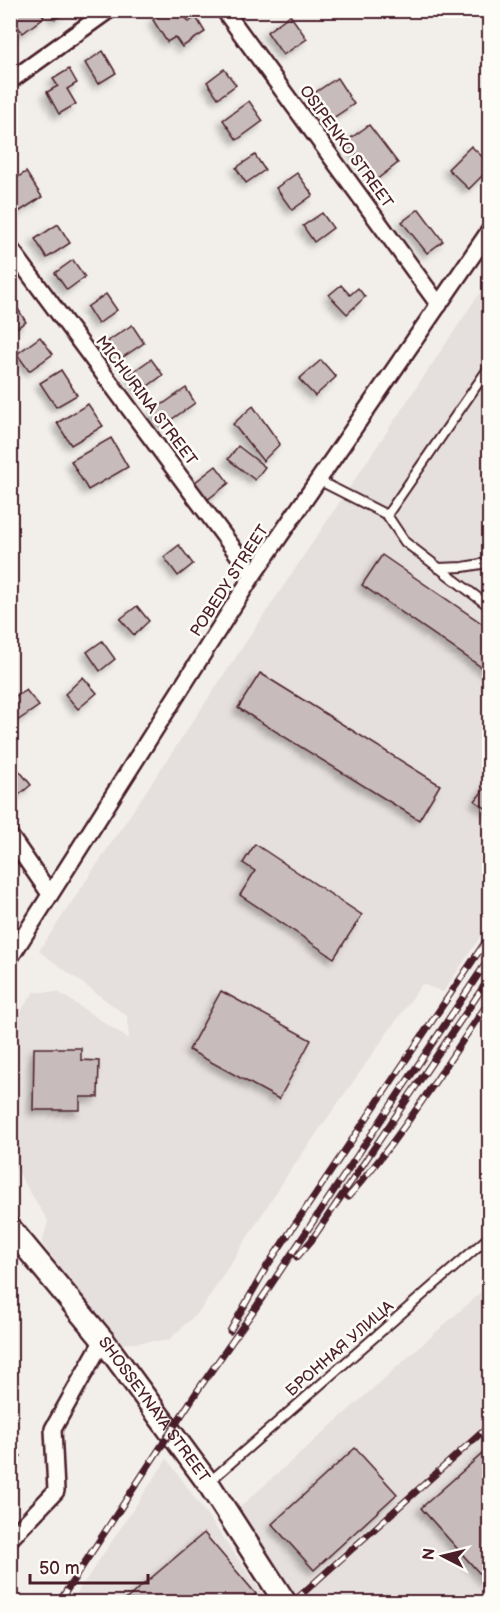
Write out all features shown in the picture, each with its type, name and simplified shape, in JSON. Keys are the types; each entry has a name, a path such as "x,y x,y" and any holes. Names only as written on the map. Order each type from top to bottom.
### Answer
{"main road":[{"name":"SHOSSEYNAYA STREET","path":"10,1228 103,1340 208,1483 285,1602"}],"street":[{"path":"10,81 109,10"},
{"name":"OSIPENKO STREET","path":"224,10 439,305"},
{"name":"POBEDY STREET","path":"10,958 254,575 489,230"},
{"name":"MICHURINA STREET","path":"10,248 254,575"},
{"path":"10,836 50,894"},
{"path":"10,1539 56,1491 53,1429 103,1340"}],"lane":[{"path":"387,515 489,366"},
{"path":"318,480 387,515 405,542 489,608"},
{"path":"438,568 463,567 488,563 489,560"},
{"name":"БРОННАЯ УЛИЦА","path":"208,1483 489,1236"}],"shaded area":[{"path":"489,279 489,924 443,992 422,984 288,1174 202,1308 169,1340 120,1344 42,1244 48,1221 11,1161 10,1059 15,1050 11,1046 11,1025 34,992 58,992 129,1039 127,1016 39,951"},
{"path":"489,1285 489,1602 300,1602 239,1508"},
{"path":"167,1459 269,1602 71,1602"}],"building":[{"path":"10,10 39,10 44,17 23,33 10,17"},
{"path":"50,10 69,10 55,19"},
{"path":"168,10 181,10 189,22 196,17 205,32 182,47 175,37 167,42 153,20"},
{"path":"290,15 307,39 283,55 267,32"},
{"path":"103,51 116,73 98,84 85,63"},
{"path":"69,69 77,83 67,89 76,104 59,114 47,92 58,86 53,79"},
{"path":"224,69 236,85 218,98 207,82"},
{"path":"337,78 354,104 330,120 313,94"},
{"path":"249,101 263,121 237,140 223,120"},
{"path":"369,125 398,163 376,180 347,141"},
{"path":"471,146 490,164 490,168 469,189 448,169"},
{"path":"255,155 265,170 246,183 236,168"},
{"path":"26,172 42,197 17,213 10,204 10,182"},
{"path":"297,173 313,195 292,210 276,188"},
{"path":"419,209 443,241 427,253 402,222"},
{"path":"322,213 333,228 314,242 303,226"},
{"path":"58,224 70,243 47,258 35,239"},
{"path":"73,260 85,277 67,290 55,273"},
{"path":"341,285 350,295 358,288 365,297 347,314 329,295"},
{"path":"106,294 117,310 98,324 87,307"},
{"path":"15,304 26,322 10,332 10,307"},
{"path":"132,325 144,343 120,359 108,341"},
{"path":"40,337 53,354 29,371 17,354"},
{"path":"151,359 163,375 141,391 130,374"},
{"path":"321,360 336,377 315,396 299,379"},
{"path":"61,370 77,395 56,407 40,383"},
{"path":"186,388 195,403 162,426 153,411"},
{"path":"88,404 103,426 71,445 57,423"},
{"path":"253,406 280,444 263,461 233,424"},
{"path":"111,438 128,467 88,490 71,461"},
{"path":"238,446 265,467 255,480 228,459"},
{"path":"216,466 229,483 207,500 194,483"},
{"path":"179,545 193,564 178,576 164,557"},
{"path":"382,555 490,629 490,673 362,585"},
{"path":"137,606 149,621 134,635 120,619"},
{"path":"102,641 115,659 100,671 87,652"},
{"path":"260,673 440,785 419,820 238,708"},
{"path":"83,677 97,693 78,709 65,694"},
{"path":"26,690 39,706 17,721 10,712 10,700"},
{"path":"18,769 31,785 15,798 10,792 10,775"},
{"path":"490,781 490,811 475,801"},
{"path":"255,844 362,915 334,958 240,895 255,871 243,863"},
{"path":"221,991 311,1040 279,1099 189,1050"},
{"path":"34,1048 81,1048 81,1060 99,1061 98,1097 80,1097 80,1110 33,1110"},
{"path":"10,1445 21,1456 10,1466"},
{"path":"490,1447 490,1585 421,1508"},
{"path":"355,1448 397,1494 314,1570 272,1524"},
{"path":"204,1533 256,1594 246,1602 123,1602"}],"railway":[{"path":"230,1331 267,1266 490,935"},
{"path":"59,1602 198,1390 490,957"},
{"path":"297,1257 311,1241 490,977"},
{"path":"348,1197 405,1126 490,1000"},
{"path":"293,1602 490,1425"}]}
